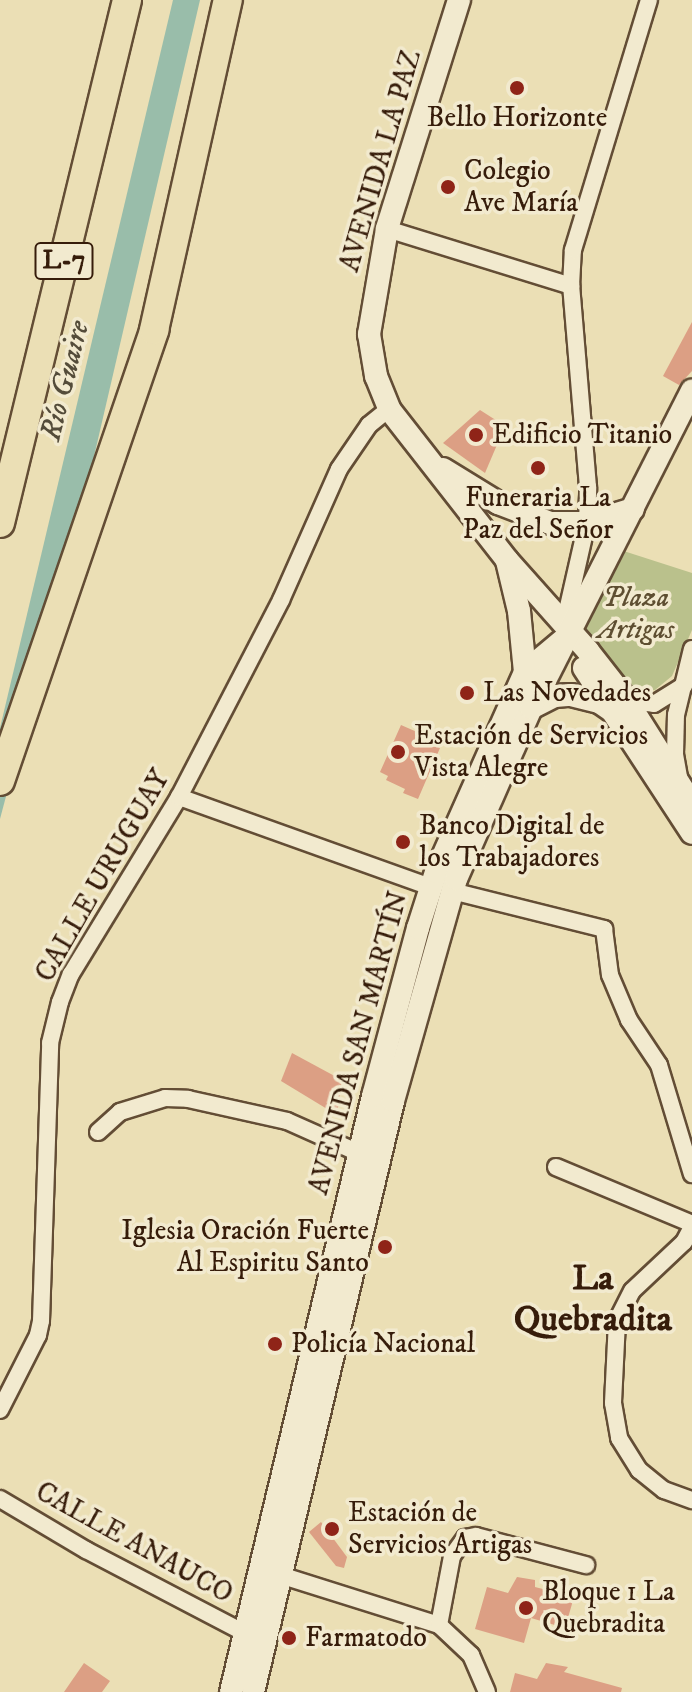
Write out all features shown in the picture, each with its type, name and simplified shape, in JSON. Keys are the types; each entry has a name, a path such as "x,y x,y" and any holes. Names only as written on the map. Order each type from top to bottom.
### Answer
{"highway":[{"name":"L-7","path":"0,523 127,0"},
{"path":"0,781 16,743 154,330 228,0"}],"main road":[{"name":"AVENIDA LA PAZ","path":"459,0 387,229 369,334 376,376 389,409 507,560 570,633 583,666 620,706"},
{"path":"570,633 692,390"},
{"name":"AVENIDA LA PAZ","path":"434,465 455,473 521,514 550,523 587,523 633,509"},
{"path":"507,560 519,611 525,672"},
{"name":"AVENIDA SAN MARTÍN","path":"231,1692 359,1153 441,889 525,672 570,633"},
{"name":"AVENIDA SAN MARTÍN","path":"253,1692 441,889 570,633"},
{"path":"531,708 555,696 571,695 620,706 686,796"},
{"path":"620,706 692,833"}],"street":[{"path":"570,633 567,611 587,523 588,487 571,286 573,250 649,0"},
{"path":"387,229 571,286"},
{"name":"CALLE URUGUAY","path":"0,1410 38,1335 41,1321 50,1043 60,1002 71,974 179,797 281,600 339,469 369,425 389,409"},
{"path":"686,796 674,736 692,649"},
{"path":"620,706 654,704 684,685"},
{"path":"179,797 441,889 604,929 610,975 629,1020 659,1065 692,1174"},
{"path":"98,1132 120,1112 165,1098 188,1099 287,1121 359,1153"},
{"path":"556,1167 692,1225 684,1242 632,1291 617,1321 613,1403 619,1438 639,1470 664,1490 692,1500"},
{"name":"CALLE ANAUCO","path":"0,1499 86,1550 243,1632"},
{"path":"439,1625 452,1556 465,1538 476,1536 586,1565"},
{"path":"280,1575 439,1625 471,1655 487,1692"}],"green space":[{"name":"Plaza Artigas","path":"605,545 692,573 692,630 672,676 655,690 636,692 622,688 570,621"}],"shaded area":[{"path":"173,0 200,0 79,521 0,819 0,728"}],"building":[{"path":"692,322 692,371 679,385 663,376"},
{"name":"Edificio Titanio","path":"480,410 505,426 485,473 443,443"},
{"path":"401,725 417,732 415,737 440,748 418,799 403,793 405,789 386,780 388,776 380,772"},
{"path":"292,1053 342,1080 337,1115 281,1081"},
{"path":"321,1522 347,1557 344,1568 336,1566 309,1532"},
{"name":"Bloque 1 La Quebradita","path":"517,1577 535,1580 535,1587 574,1597 565,1628 531,1618 524,1643 475,1629 487,1587 508,1593"},
{"path":"84,1663 110,1681 102,1692 64,1692"},
{"path":"546,1663 568,1667 564,1672 622,1688 621,1692 510,1692 515,1673 537,1679"}],"place":[{"name":"Bello Horizonte","path":"517,88"},
{"name":"Colegio Ave María","path":"448,187"},
{"name":"Edificio Titanio","path":"476,435"},
{"name":"Funeraria La Paz del Señor","path":"538,468"},
{"name":"Las Novedades","path":"467,693"},
{"name":"Estación de Servicios Vista Alegre","path":"398,752"},
{"name":"Banco Digital de los Trabajadores","path":"403,842"},
{"name":"Iglesia Oración Fuerte Al Espiritu Santo","path":"385,1247"},
{"name":"Policía Nacional","path":"275,1344"},
{"name":"Estación de Servicios Artigas","path":"332,1529"},
{"name":"Bloque 1 La Quebradita","path":"526,1608"},
{"name":"Farmatodo","path":"289,1638"}],"district":[{"name":"La Quebradita","path":"593,1298"}],"water label":[{"name":"Río Guaire","path":"66,381"}]}
